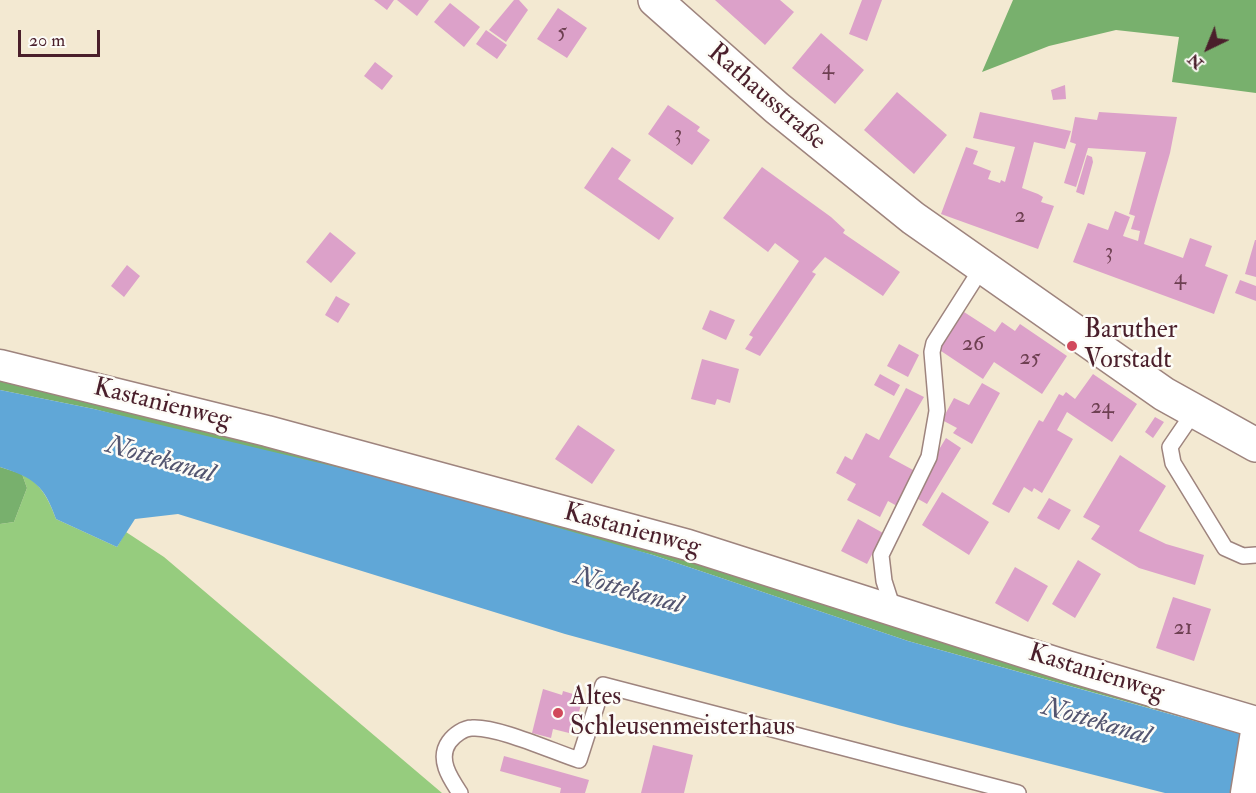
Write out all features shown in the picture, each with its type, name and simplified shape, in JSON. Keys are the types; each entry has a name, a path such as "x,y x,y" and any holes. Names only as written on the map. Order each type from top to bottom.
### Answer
{"main road":[{"name":"Rathausstraße","path":"655,0 761,95 881,193 983,266"},
{"path":"983,266 1164,393 1256,445"}],"street":[{"name":"Kastanienweg","path":"0,366 267,431 677,542 893,609 1256,730"},
{"path":"1246,793 1256,730"}],"lane":[{"path":"893,609 884,581 881,555 929,457 937,411 932,352 934,343 983,266"},
{"path":"1194,412 1170,447 1173,463 1225,548 1243,556 1256,555"},
{"path":"460,793 448,776 444,759 447,744 456,734 471,728 494,732 579,760 603,685 1018,793"}],"green space":[{"path":"1013,0 1256,0 1256,93 1172,82 1179,37 1116,30 1049,46 982,72"},
{"path":"0,359 472,492 1206,716 1232,731 908,641 653,555 94,409 0,390"},
{"path":"0,467 22,474 27,488 14,522 0,524"},
{"path":"22,474 44,493 56,519 117,547 126,532 164,557 442,793 0,793 0,524 14,522 27,488"}],"water":[{"name":"Nottekanal","path":"0,390 94,409 399,482 653,555 908,641 1256,738 1256,793 1165,793 898,725 565,634 178,514 135,519 117,547 56,519 47,498 36,484 0,467"}],"building":[{"path":"374,0 394,0 387,10"},
{"path":"397,0 429,0 417,16"},
{"path":"514,0 519,0 528,10 506,42 489,30"},
{"path":"715,0 780,0 794,12 765,45"},
{"path":"862,0 882,0 867,41 849,34"},
{"path":"450,3 480,27 464,47 434,22"},
{"path":"558,8 587,28 567,58 537,39"},
{"path":"486,30 507,45 497,59 476,44"},
{"path":"821,33 864,70 835,104 792,68"},
{"path":"375,62 393,76 382,90 364,76"},
{"path":"1065,85 1066,99 1053,100 1051,90"},
{"path":"897,92 947,135 914,174 864,130"},
{"path":"668,105 700,127 697,131 710,140 692,165 648,134"},
{"path":"980,112 1071,131 1065,149 1034,142 1022,188 1043,197 1041,202 1054,206 1038,249 941,214 966,147 978,151 973,164 991,171 988,179 1000,183 1001,180 1005,182 1015,147 973,138"},
{"path":"1099,112 1177,117 1170,153 1144,244 1183,258 1190,238 1212,246 1205,266 1228,275 1214,314 1073,262 1088,223 1108,230 1115,211 1130,217 1123,236 1138,241 1140,231 1131,229 1135,216 1129,214 1146,152 1088,148 1076,187 1064,183 1076,144 1070,142 1075,117 1097,120"},
{"path":"612,147 631,160 618,179 674,218 659,240 584,188"},
{"path":"1087,155 1092,157 1093,162 1084,195 1076,192"},
{"path":"762,167 831,217 845,230 843,233 900,272 883,296 825,257 812,272 816,274 760,356 745,349 753,337 749,335 799,261 775,243 768,252 723,218"},
{"path":"330,232 356,253 331,283 306,262"},
{"path":"1256,240 1256,277 1245,274"},
{"path":"127,265 140,276 124,297 111,286"},
{"path":"1240,280 1256,286 1256,301 1235,293"},
{"path":"336,296 350,304 338,323 325,315"},
{"path":"710,310 735,320 726,340 702,329"},
{"path":"964,312 995,332 1002,322 1015,331 1020,324 1067,356 1042,394 994,362 983,379 938,349"},
{"path":"899,344 919,355 908,377 887,366"},
{"path":"702,359 739,369 730,403 717,399 715,405 691,399"},
{"path":"880,374 900,385 894,396 874,385"},
{"path":"1093,374 1137,404 1112,442 1067,412 1057,430 1073,439 1042,493 1034,488 1032,492 1024,487 1009,513 992,504 1039,420 1043,422 1059,394 1063,396 1066,392 1075,399"},
{"path":"982,383 1000,393 972,444 953,433 957,428 942,420 954,398 969,405"},
{"path":"906,388 924,397 889,457 915,471 897,506 888,501 880,517 847,500 856,484 836,473 845,456 852,460 866,433 879,440"},
{"path":"1155,417 1164,422 1153,438 1145,432"},
{"path":"578,425 615,450 592,484 555,459"},
{"path":"946,438 961,448 927,504 911,495"},
{"path":"1120,455 1166,486 1139,531 1166,544 1204,555 1195,585 1139,568 1091,539 1100,526 1083,517"},
{"path":"942,492 989,522 969,555 922,525"},
{"path":"1049,498 1071,510 1059,530 1037,518"},
{"path":"858,519 883,533 867,564 841,551"},
{"path":"1078,560 1101,574 1075,618 1052,604"},
{"path":"1015,567 1048,586 1028,622 995,603"},
{"path":"1173,597 1211,609 1194,661 1156,648"},
{"name":"Altes Schleusenmeisterhaus","path":"543,689 562,695 563,691 583,697 573,734 553,729 551,738 532,733"},
{"path":"653,745 693,755 684,793 641,793"},
{"path":"504,756 589,780 585,793 560,793 561,788 500,771"}],"place":[{"name":"Baruther Vorstadt","path":"1072,346"},
{"name":"Altes Schleusenmeisterhaus","path":"558,713"}]}
